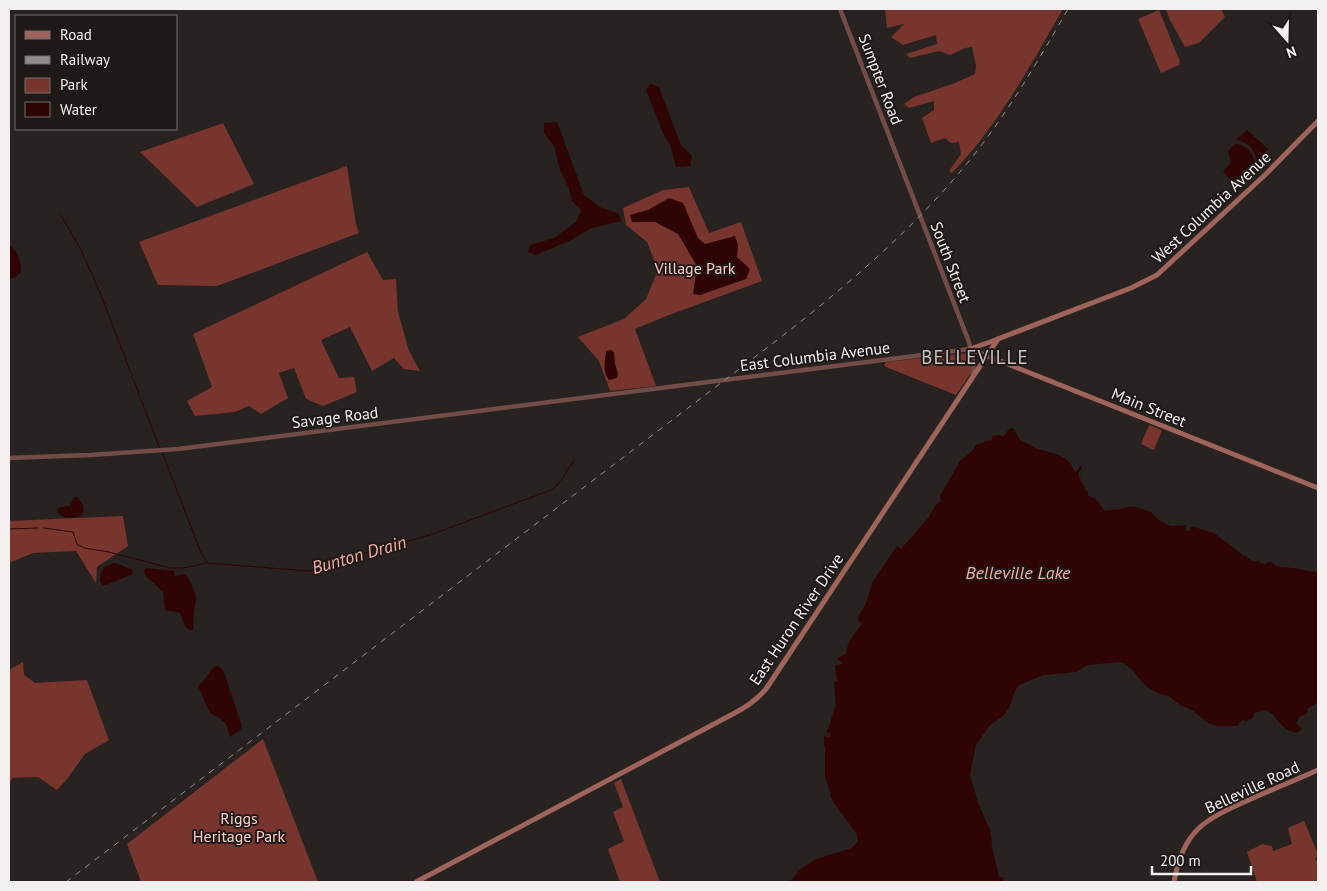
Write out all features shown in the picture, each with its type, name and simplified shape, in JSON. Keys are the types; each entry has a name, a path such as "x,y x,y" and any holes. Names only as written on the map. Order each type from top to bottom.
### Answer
{"main road":[{"name":"West Columbia Avenue","path":"970,348 1138,285 1157,275 1266,174 1318,121"},
{"name":"East Huron River Drive","path":"416,882 753,702 766,689 998,339"},
{"name":"Main Street","path":"970,348 1318,488"},
{"name":"Belleville Road","path":"1174,882 1183,850 1191,837 1205,823 1220,813 1318,770"}],"street":[{"name":"Sumpter Road","path":"840,9 898,159"},
{"name":"South Street","path":"898,159 970,348 974,364 973,377"},
{"name":"East Columbia Avenue","path":"663,387 970,348"},
{"name":"Savage Road","path":"9,458 178,449 663,387"}],"green space":[{"path":"885,9 1063,9 1026,74 999,115 969,155 952,173 949,171 961,154 959,142 951,143 945,138 931,143 922,118 934,110 934,101 909,108 904,104 914,97 975,74 976,66 972,47 950,55 939,51 910,58 906,54 937,44 936,35 903,45 891,37 904,24 887,28"},
{"path":"1166,9 1221,9 1225,17 1199,43 1185,47"},
{"path":"1159,10 1180,62 1179,65 1161,73 1138,19"},
{"path":"223,123 254,184 197,207 140,152"},
{"path":"347,166 359,233 217,286 158,285 139,242"},
{"name":"Village Park","path":"689,187 709,233 741,222 762,281 635,329 656,386 610,391 599,361 578,337 624,319 646,299 658,270 647,242 626,225 623,208 663,190"},
{"path":"367,252 383,280 396,279 398,312 409,351 420,371 404,369 394,358 372,371 350,327 321,340 339,378 354,377 357,392 323,406 306,399 294,368 279,373 288,398 261,414 249,406 235,412 195,416 187,401 212,387 193,334"},
{"path":"969,353 972,372 956,395 884,365 886,362"},
{"path":"1149,425 1162,430 1154,450 1141,444"},
{"path":"123,516 128,546 97,567 96,583 76,551 33,553 9,563 9,521"},
{"path":"23,662 24,675 35,683 87,680 109,740 85,754 57,790 38,777 13,778 9,782 9,670"},
{"name":"Riggs Heritage Park","path":"263,739 318,882 141,882 127,844"},
{"path":"621,779 660,882 620,882 608,849 624,841 613,812 623,807 614,783"},
{"path":"1304,821 1318,854 1315,860 1318,861 1318,882 1257,882 1247,852 1262,844 1272,846 1273,851 1292,844 1288,828"}],"water":[{"path":"650,84 659,87 681,145 692,156 690,166 676,167 670,145 663,133 646,90"},
{"path":"557,122 584,195 600,207 619,214 621,221 592,228 569,241 536,255 528,252 530,245 554,238 576,222 581,210 572,201 568,186 560,170 554,146 544,133 544,123"},
{"path":"1247,130 1268,149 1257,160 1250,147 1244,142 1236,140"},
{"path":"1235,144 1242,145 1248,149 1254,161 1233,182 1223,172 1231,162 1228,151"},
{"path":"669,198 683,203 698,238 705,244 735,236 738,245 737,257 750,269 746,279 700,295 693,294 697,266 678,234 655,222 632,222 630,215 648,210"},
{"path":"9,245 17,253 21,268 21,272 11,278 9,278"},
{"path":"611,350 614,352 618,373 617,378 609,380 605,373 605,363 606,351"},
{"name":"Belleville Lake","path":"1011,428 1014,429 1020,440 1064,458 1070,463 1075,472 1082,466 1078,474 1085,488 1084,490 1088,491 1088,495 1094,497 1105,511 1133,506 1151,512 1160,521 1171,526 1186,525 1185,530 1190,531 1191,526 1214,533 1253,561 1257,562 1258,560 1265,564 1270,561 1281,567 1318,572 1318,702 1307,709 1308,713 1299,717 1296,723 1302,729 1297,733 1286,729 1270,712 1266,711 1254,713 1253,718 1247,721 1242,720 1237,726 1216,726 1208,723 1192,710 1180,705 1170,697 1147,687 1131,669 1119,662 1088,665 1076,672 1044,675 1019,685 1009,708 1003,716 990,725 976,745 971,768 970,776 991,833 992,847 999,876 1004,878 1002,882 790,882 799,870 816,859 852,848 858,841 856,833 830,795 825,777 824,736 830,737 831,734 826,732 836,707 834,682 837,681 835,665 843,664 837,658 846,654 850,641 862,624 858,620 859,615 866,603 873,581 897,546 901,549 940,502 940,496 960,461 976,445 992,440 992,436 1004,436"},
{"path":"74,497 77,497 82,503 82,515 71,518 61,516 57,510 58,508 70,506"},
{"path":"114,563 132,569 133,574 103,585 100,582 102,572 105,567"},
{"path":"146,568 174,571 175,576 184,574 188,577 196,595 193,630 186,627 180,613 165,610 163,592 145,575 144,570"},
{"path":"218,666 225,675 242,726 240,730 230,737 226,724 210,713 198,686 214,667"}],"waterway":[{"path":"61,215 81,250 101,295 160,449"},
{"path":"162,452 200,550 207,562"},
{"name":"Bunton Drain","path":"44,528 73,532 77,544 84,548 109,552 170,568 183,568 207,563 309,571 336,561 430,535 551,490 562,481 574,461"},
{"name":"Bunton Drain","path":"9,529 38,528"}],"railway":[{"path":"66,882 772,344 870,263 916,220 975,154 1017,94 1068,9"}],"district":[{"name":"BELLEVILLE","path":"975,357"}]}
